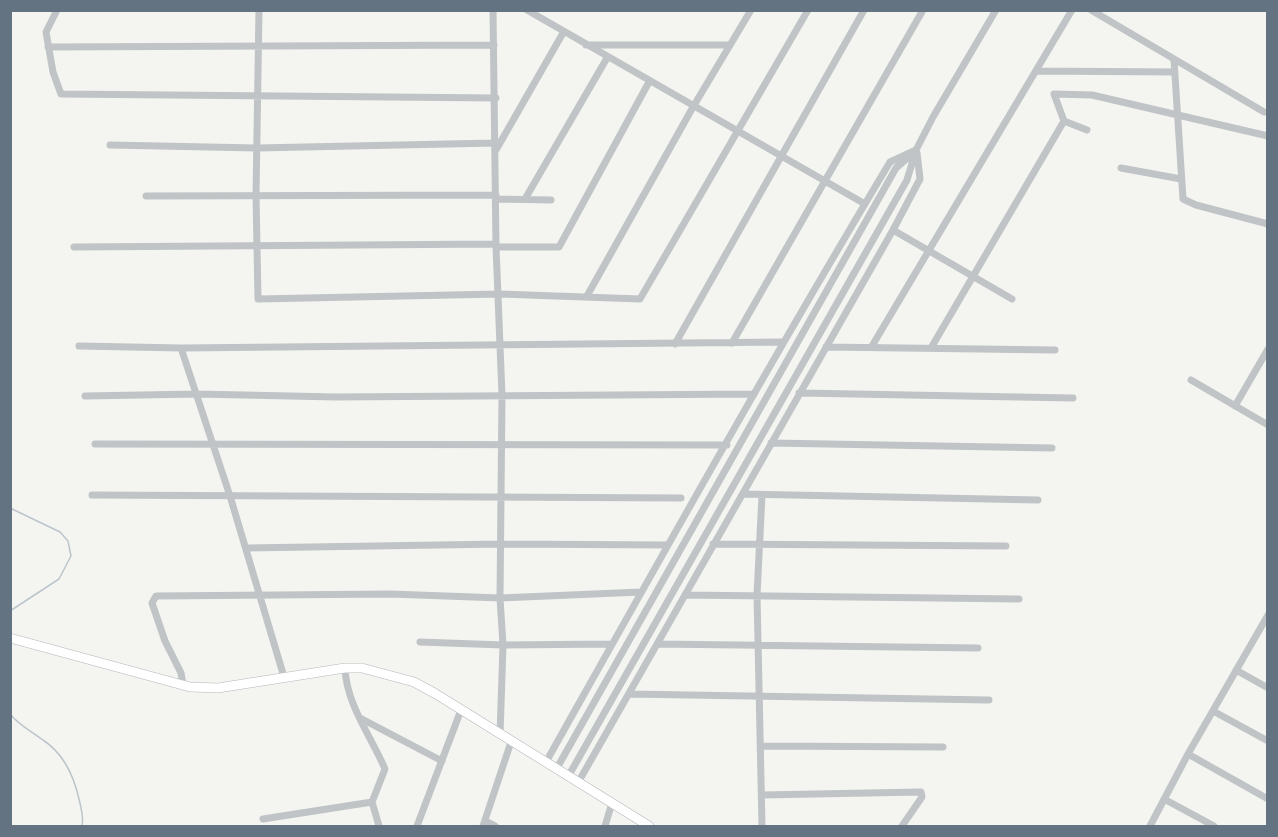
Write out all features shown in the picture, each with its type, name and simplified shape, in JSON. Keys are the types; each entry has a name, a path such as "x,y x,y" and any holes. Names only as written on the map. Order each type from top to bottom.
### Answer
{"main road":[{"path":"10,638 183,684 218,688 345,668 390,674 414,682 649,826"}],"street":[{"path":"57,10 46,32 53,72 61,94 496,98"},
{"path":"259,10 256,195 258,299 500,294 640,299 808,10"},
{"path":"493,10 496,98 496,245 500,294 502,395 500,598 503,645 500,735"},
{"path":"527,10 583,45 865,204"},
{"path":"587,296 693,107 751,10"},
{"path":"675,344 864,10"},
{"path":"732,343 923,10"},
{"path":"569,775 908,180 916,150 996,10"},
{"path":"872,346 1072,10"},
{"path":"1091,10 1264,112"},
{"path":"495,147 563,33"},
{"path":"48,47 494,45"},
{"path":"583,45 730,45"},
{"path":"525,199 607,58"},
{"path":"1174,60 1183,199 1268,224"},
{"path":"1036,71 1175,72"},
{"path":"74,247 496,245 558,247 649,82"},
{"path":"1087,130 1064,121 1054,94 1057,92 1092,95 1268,136"},
{"path":"931,348 1064,121"},
{"path":"110,145 257,148 495,147"},
{"path":"546,762 667,545 727,445 782,342 890,162 916,150"},
{"path":"579,781 893,230 920,179 916,150"},
{"path":"556,768 896,168 916,150"},
{"path":"1121,168 1181,179"},
{"path":"147,196 496,197 551,200"},
{"path":"893,230 1012,299"},
{"path":"79,346 182,348 500,343 782,342"},
{"path":"826,347 1055,350"},
{"path":"182,348 230,496 284,677"},
{"path":"1235,406 1268,349"},
{"path":"1191,380 1268,425"},
{"path":"799,393 1073,398"},
{"path":"85,396 753,394"},
{"path":"771,443 1052,448"},
{"path":"95,444 727,445"},
{"path":"743,494 1038,500"},
{"path":"92,495 681,498"},
{"path":"762,495 757,595 762,826"},
{"path":"246,548 502,544 667,545"},
{"path":"713,544 1006,546"},
{"path":"183,684 181,673 165,641 152,603 156,596 261,597 392,594 500,598 641,592"},
{"path":"686,595 1019,598"},
{"path":"1150,826 1236,670 1265,627 1268,615"},
{"path":"420,642 503,645 612,644"},
{"path":"657,644 978,648"},
{"path":"345,668 346,678 360,718 385,769 372,802 379,826"},
{"path":"1236,670 1268,688"},
{"path":"629,694 989,700"},
{"path":"417,826 461,710"},
{"path":"1213,711 1268,741"},
{"path":"360,718 442,761"},
{"path":"495,826 484,824 511,742"},
{"path":"762,746 943,747"},
{"path":"1188,754 1268,799"},
{"path":"762,795 921,792 922,797 902,826"},
{"path":"1164,799 1214,826"},
{"path":"263,819 372,802"},
{"path":"605,826 612,803"}],"waterway":[{"path":"10,508 60,532 68,541 71,556 59,579 10,611"},
{"path":"10,714 50,745 62,759 77,791 82,812 82,826"}]}
